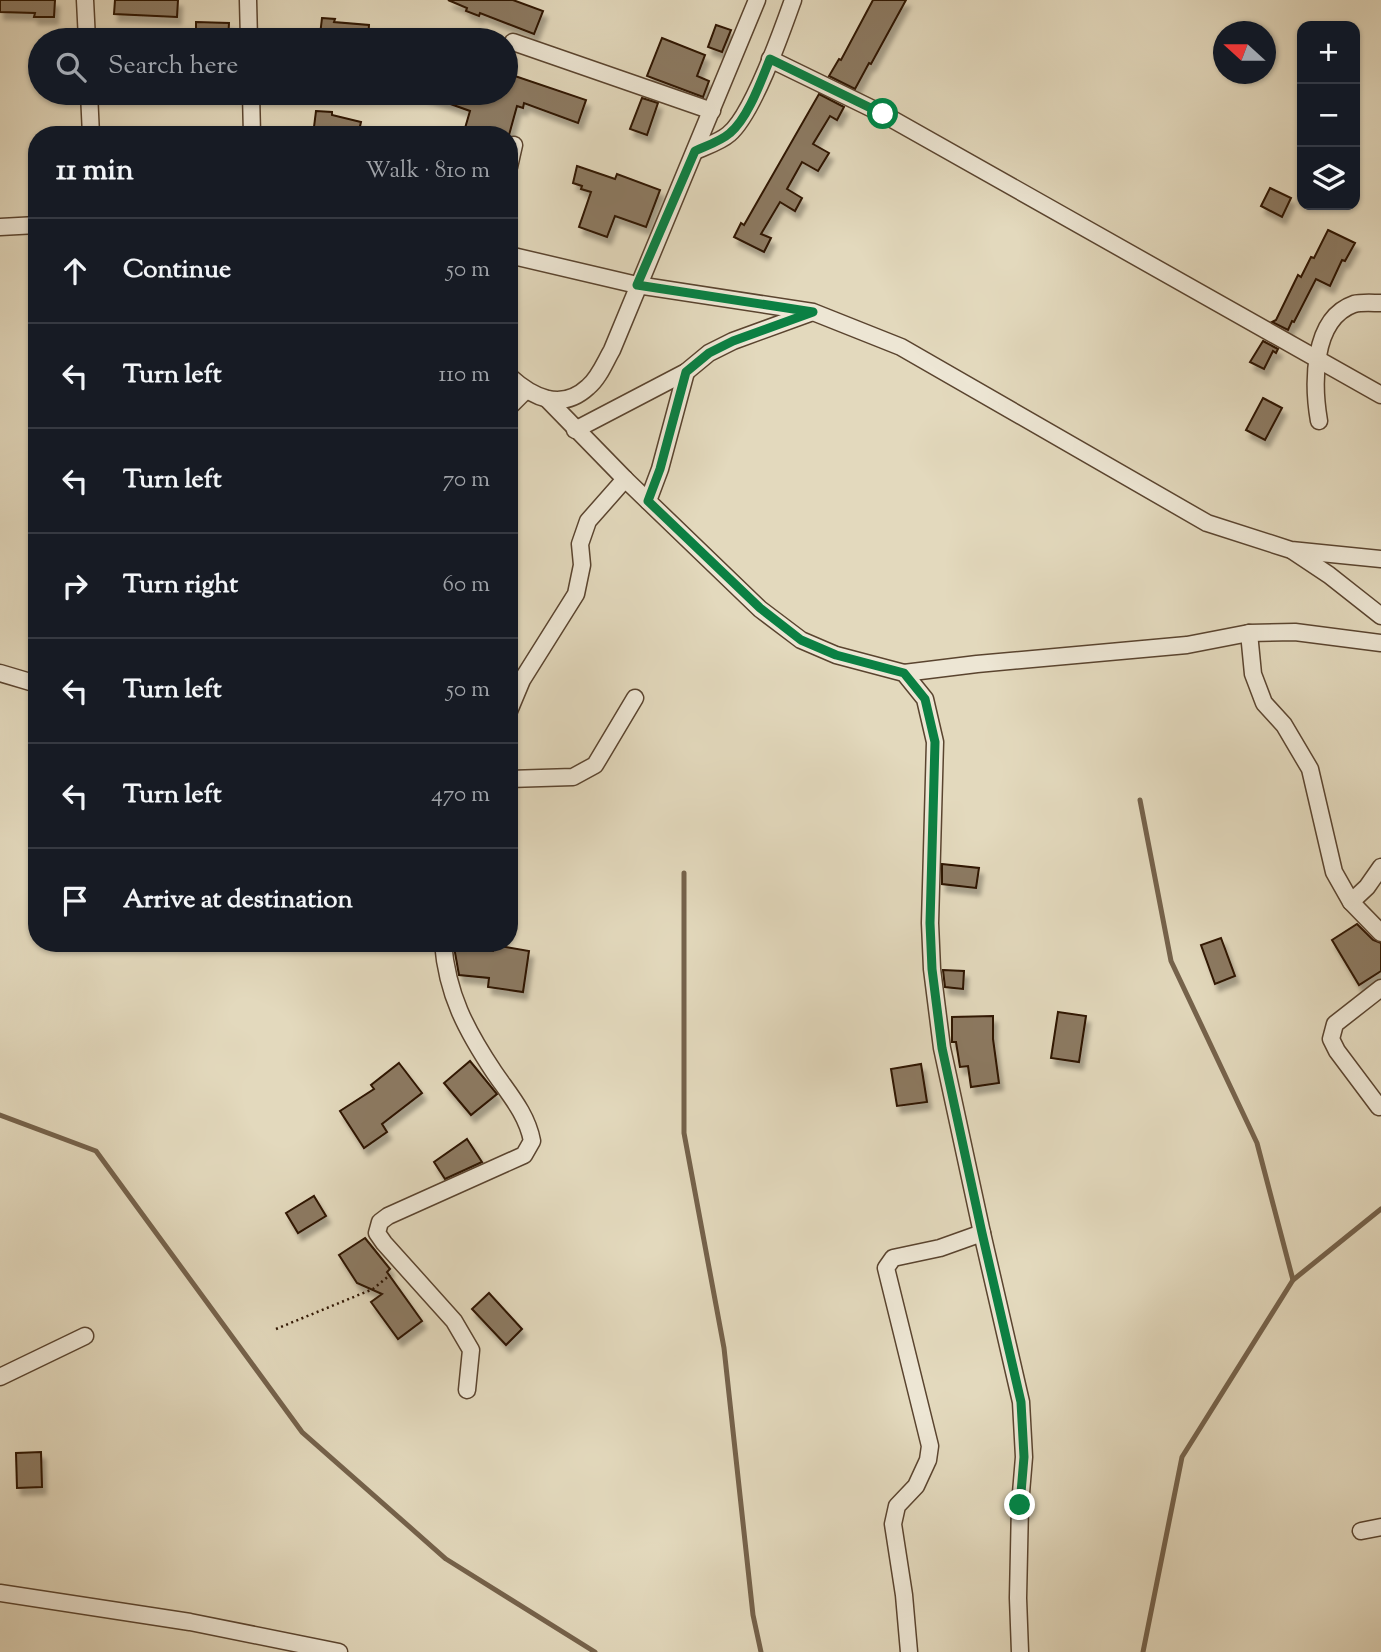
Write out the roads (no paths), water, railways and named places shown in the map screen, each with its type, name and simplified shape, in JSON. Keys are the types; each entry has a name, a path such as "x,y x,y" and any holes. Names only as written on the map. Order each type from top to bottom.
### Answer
{"street":[{"path":"85,0 86,28"},
{"path":"248,0 249,28"},
{"path":"518,384 537,397 547,399 562,399 579,394 590,386 612,350 757,0"},
{"path":"695,151 729,135 736,126 760,85 793,0"},
{"path":"518,44 712,111"},
{"path":"770,59 883,114 1381,396"},
{"path":"89,105 90,126"},
{"path":"251,105 252,126"},
{"path":"0,227 28,225"},
{"path":"518,257 637,285 813,312 901,347 1207,523 1290,550 1381,559"},
{"path":"1319,421 1314,391 1318,352 1333,319 1354,304 1381,303"},
{"path":"575,430 686,372 709,353 733,341 813,312"},
{"path":"648,501 660,469 686,372"},
{"path":"518,399 526,391"},
{"path":"547,399 625,480 760,608 801,640 836,655 904,673 1187,645 1249,633 1295,632 1381,643"},
{"path":"518,690 576,594 582,565 580,544 588,521 625,480"},
{"path":"1290,550 1329,575 1381,616"},
{"path":"1249,633 1253,674 1264,703 1284,725 1310,769 1334,872 1351,902 1381,933"},
{"path":"0,673 28,681"},
{"path":"904,673 925,699 935,742 930,923 932,969 942,1048 1021,1402 1024,1457 1018,1585 1020,1652"},
{"path":"518,676 522,680"},
{"path":"518,779 573,777 595,765 635,698"},
{"path":"1351,902 1367,887 1381,867"},
{"path":"444,952 454,1003 470,1034 529,1122 532,1141 524,1155 388,1216 380,1222 377,1233 454,1321 471,1350 467,1390"},
{"path":"1379,1107 1331,1039 1335,1024 1381,988"},
{"path":"909,1652 904,1595 893,1524 897,1506 916,1486 928,1460 930,1446 886,1268 893,1258 940,1248 982,1233"},
{"path":"0,1377 85,1336"},
{"path":"1361,1531 1381,1527"},
{"path":"0,1593 190,1622 339,1652"}],"waterway":[{"path":"1140,800 1171,961 1257,1143 1293,1280 1182,1457 1143,1652"},
{"path":"684,873 684,1133 724,1348 753,1615 761,1652"},
{"path":"0,1115 96,1151 302,1432 446,1559 595,1652"},
{"path":"1293,1280 1381,1209"}]}
